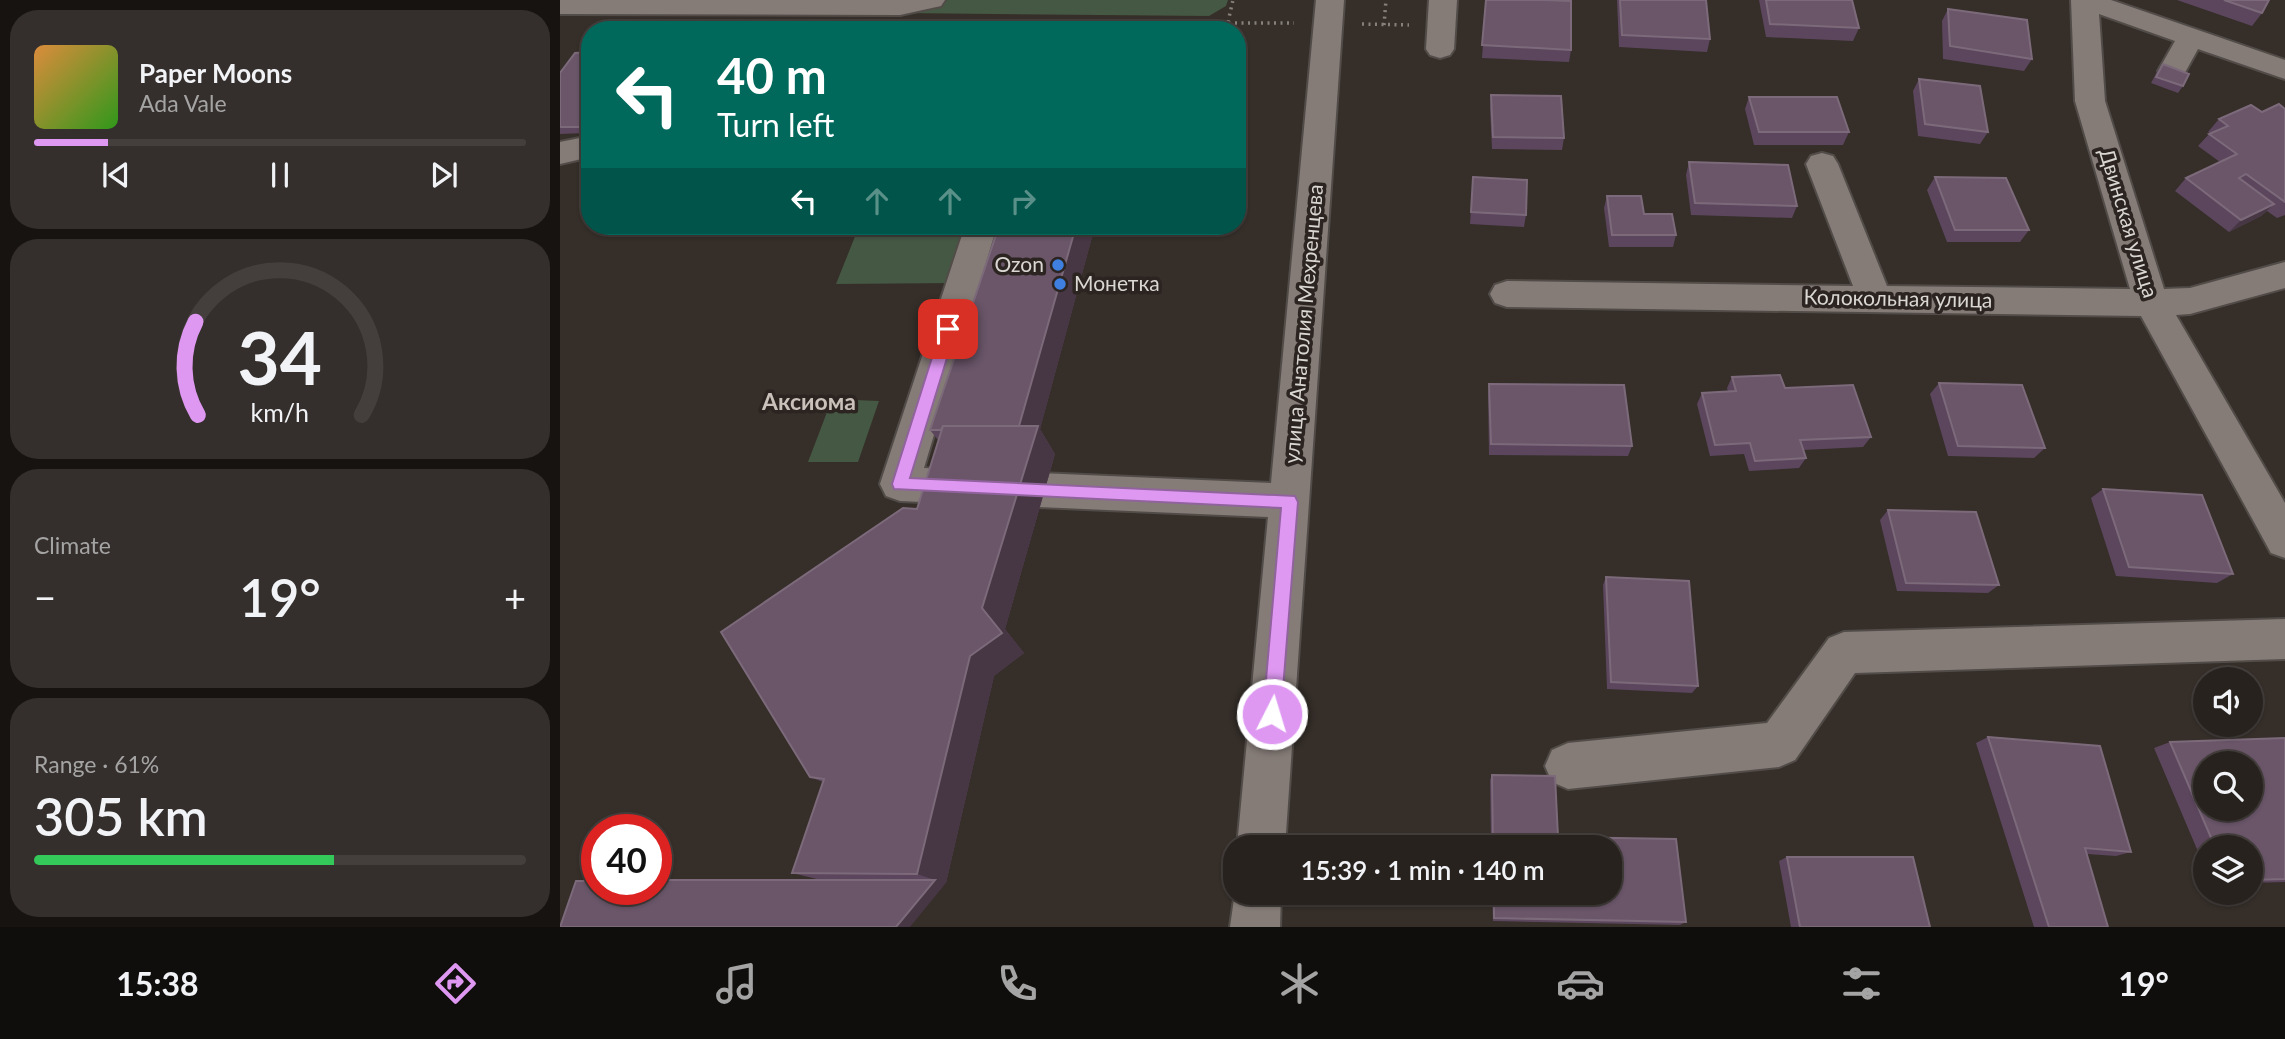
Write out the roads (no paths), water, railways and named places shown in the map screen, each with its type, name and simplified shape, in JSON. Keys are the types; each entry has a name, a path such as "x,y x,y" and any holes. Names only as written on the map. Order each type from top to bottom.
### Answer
{"street":[{"path":"1440,49 1443,0"},
{"path":"2085,0 2285,70"},
{"name":"Двинская улица","path":"2085,0 2090,101 2151,303 2285,540"},
{"path":"560,6 900,7 935,11"},
{"path":"634,21 646,6"},
{"path":"681,21 692,6"},
{"name":"улица Анатолия Мехренцева","path":"1262,835 1322,94 1317,14"},
{"path":"2172,71 2191,37"},
{"path":"1822,164 1875,299"},
{"path":"978,235 900,484 1290,502"},
{"name":"Колокольная улица","path":"1507,294 2151,303 2190,301 2285,275"},
{"path":"1568,766 1779,744 1844,653 2285,639"},
{"path":"1255,927 1256,905"}],"place":[{"name":"Ozon","path":"1058,265"},
{"name":"Монетка","path":"1060,284"}],"district":[{"name":"Аксиома","path":"809,402"}]}
